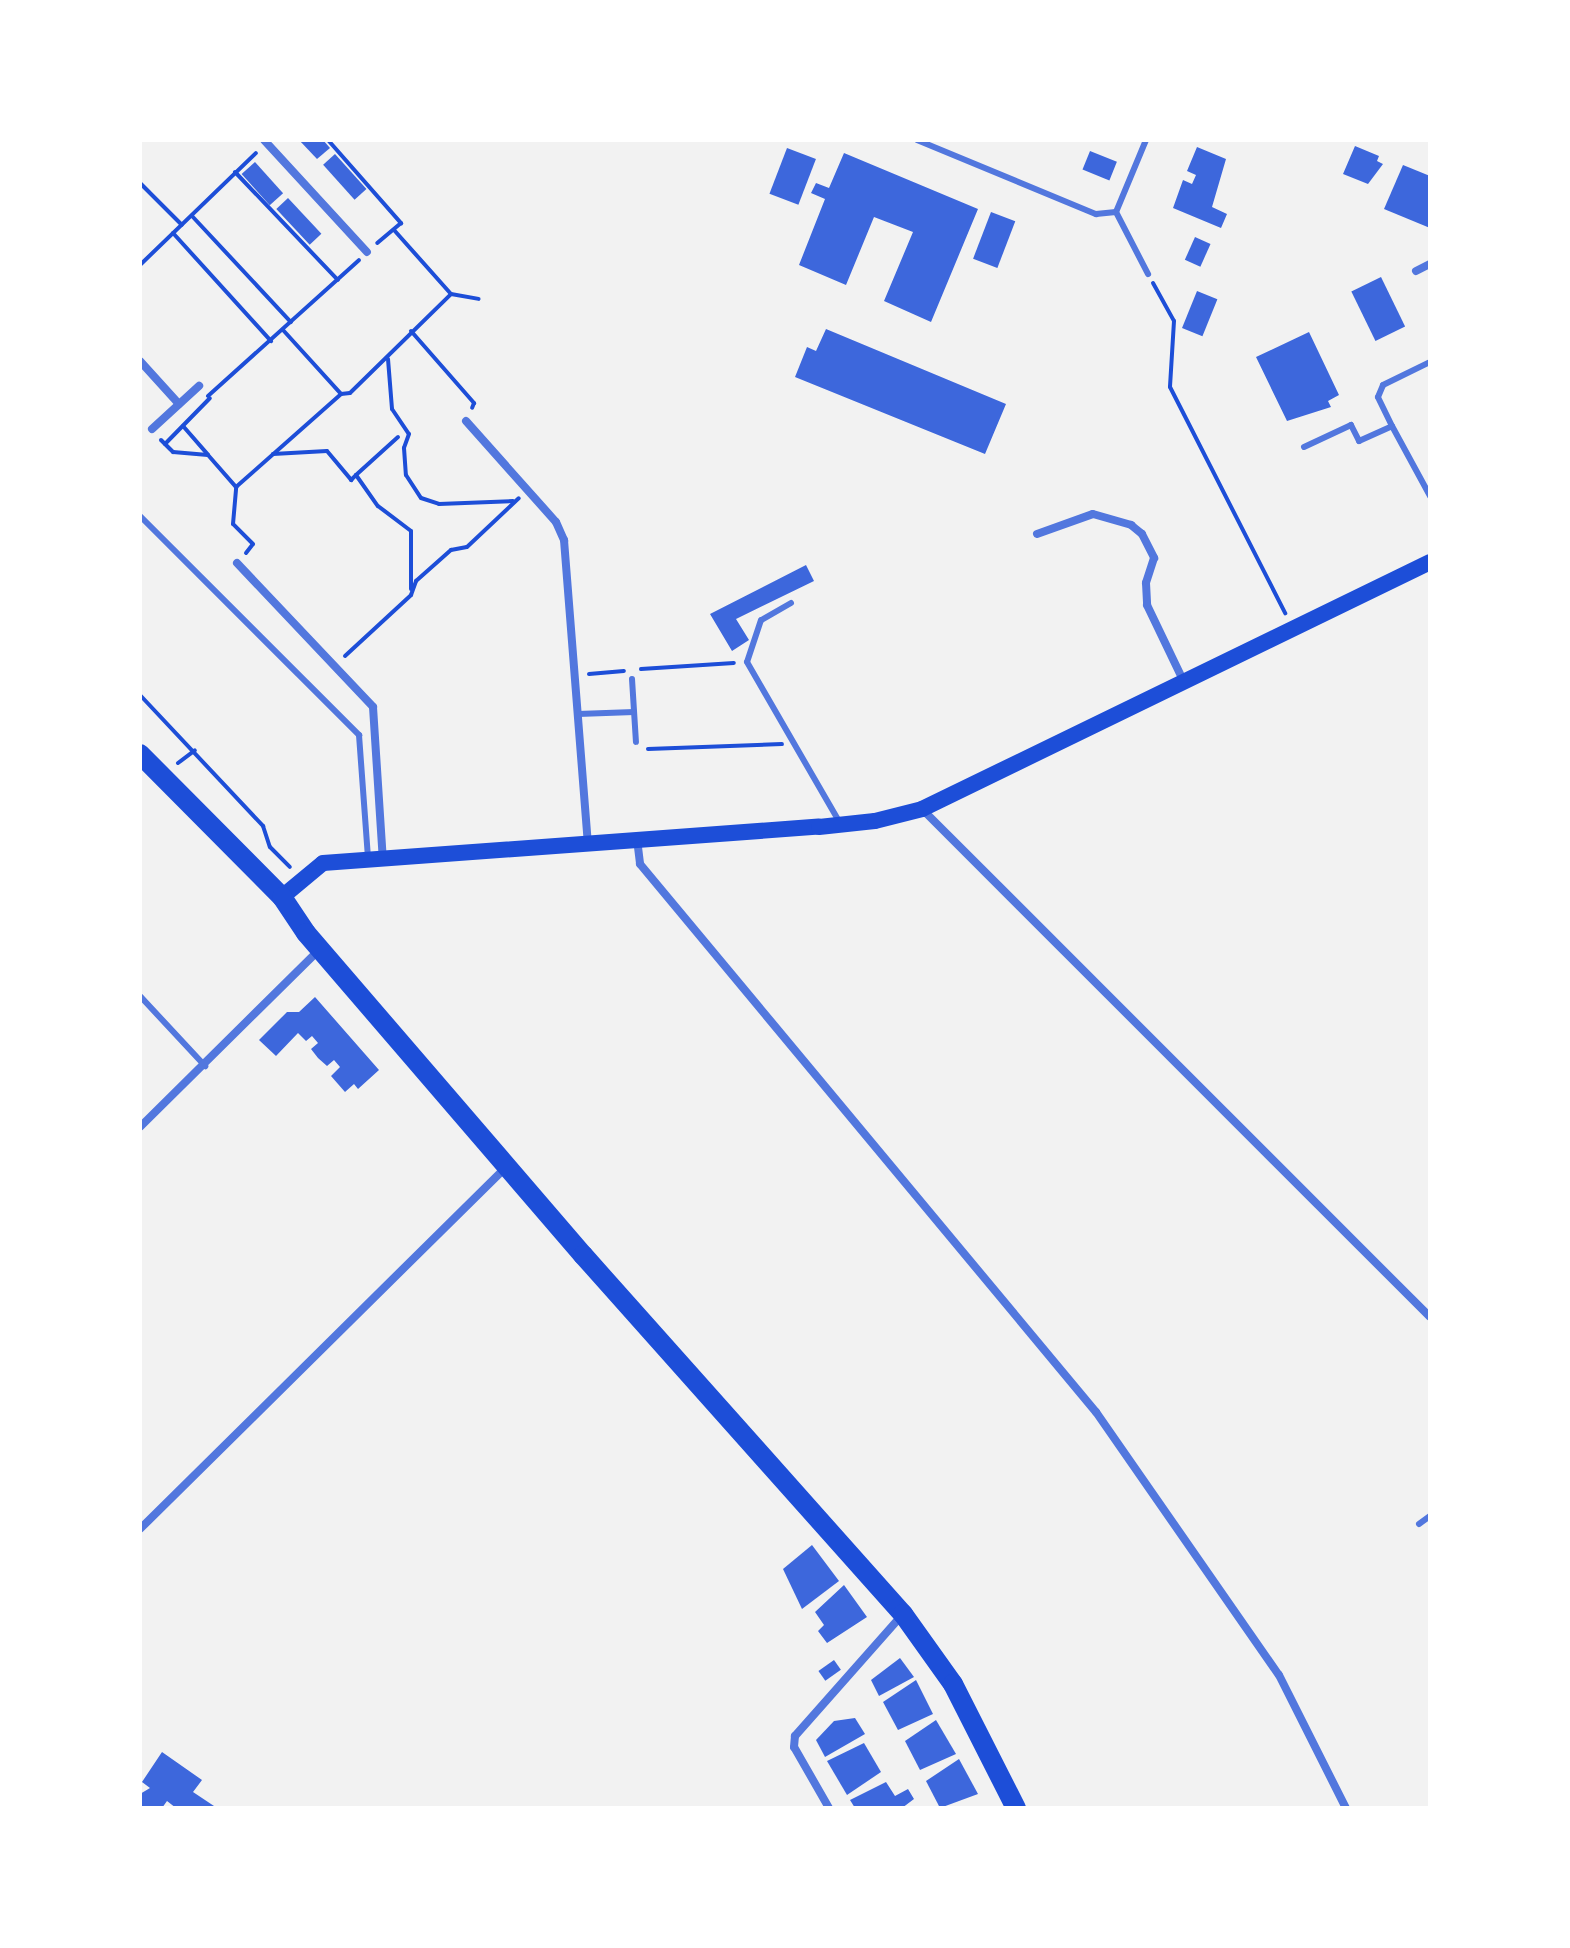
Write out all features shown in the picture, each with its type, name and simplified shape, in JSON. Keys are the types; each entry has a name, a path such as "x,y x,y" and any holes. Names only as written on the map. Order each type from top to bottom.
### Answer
{"main road":[{"path":"282,897 323,863 840,824 922,809 1291,625 1430,562"},
{"path":"140,754 282,897 320,949 903,1614 953,1684 1016,1808"}],"street":[{"path":"265,142 367,252"},
{"path":"1416,271 1430,264"},
{"path":"140,361 179,404"},
{"path":"152,429 199,386"},
{"path":"466,421 556,522 564,540 588,844"},
{"path":"1037,534 1093,514 1131,525 1142,534 1154,558 1146,583 1147,605 1183,680"},
{"path":"237,563 373,707 376,861"},
{"path":"922,809 1430,1317"},
{"path":"637,839 640,864 1096,1412 1279,1675 1346,1808"},
{"path":"140,1127 320,949"},
{"path":"140,1529 509,1165"},
{"path":"829,1808 794,1747 795,1736 903,1614"}],"lane":[{"path":"917,140 1096,214 1116,212"},
{"path":"1146,140 1116,212 1148,274"},
{"path":"1430,362 1383,385 1378,397 1430,496"},
{"path":"1304,447 1351,425 1359,441 1392,426"},
{"path":"140,516 359,735 376,861"},
{"path":"791,603 761,620 747,662 840,824"},
{"path":"632,679 636,742"},
{"path":"578,714 634,712"},
{"path":"140,996 205,1066"},
{"path":"1419,1524 1430,1516"}],"path":[{"path":"165,444 291,322 401,223 328,140"},
{"path":"140,265 265,142"},
{"path":"235,172 338,280"},
{"path":"140,183 182,225"},
{"path":"192,216 291,322"},
{"path":"394,230 451,294 479,299"},
{"path":"173,233 271,341"},
{"path":"1148,274 1174,321 1170,387 1291,625"},
{"path":"237,563 253,544 233,524 236,487 341,394 350,393 388,359 411,331 451,294"},
{"path":"283,330 341,394"},
{"path":"411,331 474,403 466,421"},
{"path":"388,359 392,409 409,434 404,448 406,475 421,498 439,504 515,501"},
{"path":"199,386 210,398"},
{"path":"183,425 236,487"},
{"path":"152,429 173,452 208,455"},
{"path":"273,454 327,451 351,480 398,437"},
{"path":"356,475 378,506 411,531 411,595"},
{"path":"335,666 411,595 416,581 451,550 467,547 528,490"},
{"path":"574,675 732,660 739,672"},
{"path":"140,695 263,826 270,847 302,879"},
{"path":"774,732 789,756"},
{"path":"636,742 645,749 782,744"}],"building":[{"path":"299,140 323,140 330,148 317,159"},
{"path":"1355,146 1379,156 1377,161 1383,164 1368,184 1343,174"},
{"path":"1197,147 1226,159 1212,207 1227,214 1221,228 1173,208 1183,180 1192,184 1196,175 1187,171"},
{"path":"787,148 816,159 798,205 769,194"},
{"path":"1090,151 1117,162 1109,180 1083,170"},
{"path":"844,153 978,209 931,322 884,301 913,232 874,217 846,285 799,265 825,199 811,193 816,183 829,188"},
{"path":"335,154 366,189 355,200 323,165"},
{"path":"255,162 283,193 270,205 242,174"},
{"path":"1403,165 1430,176 1430,228 1384,209"},
{"path":"288,198 321,234 310,245 276,209"},
{"path":"991,212 1015,221 997,268 973,259"},
{"path":"1195,237 1211,244 1200,267 1185,260"},
{"path":"1381,277 1405,326 1375,341 1351,291"},
{"path":"1197,291 1217,299 1202,336 1182,328"},
{"path":"826,329 1006,404 985,454 795,377 807,347 816,351"},
{"path":"1309,332 1339,395 1328,401 1331,407 1287,421 1256,357"},
{"path":"806,565 814,581 736,619 749,640 732,651 710,614"},
{"path":"315,997 379,1070 358,1089 354,1084 345,1092 331,1076 340,1067 334,1060 327,1066 318,1058 311,1049 318,1043 312,1036 306,1041 298,1033 276,1056 259,1040 287,1012 299,1012"},
{"path":"812,1545 839,1581 802,1609 783,1569"},
{"path":"844,1585 867,1617 827,1643 818,1631 824,1625 815,1612"},
{"path":"900,1658 914,1677 879,1696 871,1680"},
{"path":"834,1660 841,1670 825,1681 818,1671"},
{"path":"916,1680 933,1714 898,1730 883,1702"},
{"path":"855,1718 865,1734 825,1757 816,1740 834,1721"},
{"path":"936,1720 956,1754 920,1770 905,1741"},
{"path":"864,1743 881,1772 847,1795 827,1761"},
{"path":"162,1752 202,1780 193,1792 217,1808 176,1808 167,1801 162,1808 140,1808 140,1794 150,1788 142,1782"},
{"path":"959,1759 978,1794 940,1808 926,1781"},
{"path":"886,1782 895,1796 908,1789 914,1799 902,1808 855,1808 850,1800"}]}
